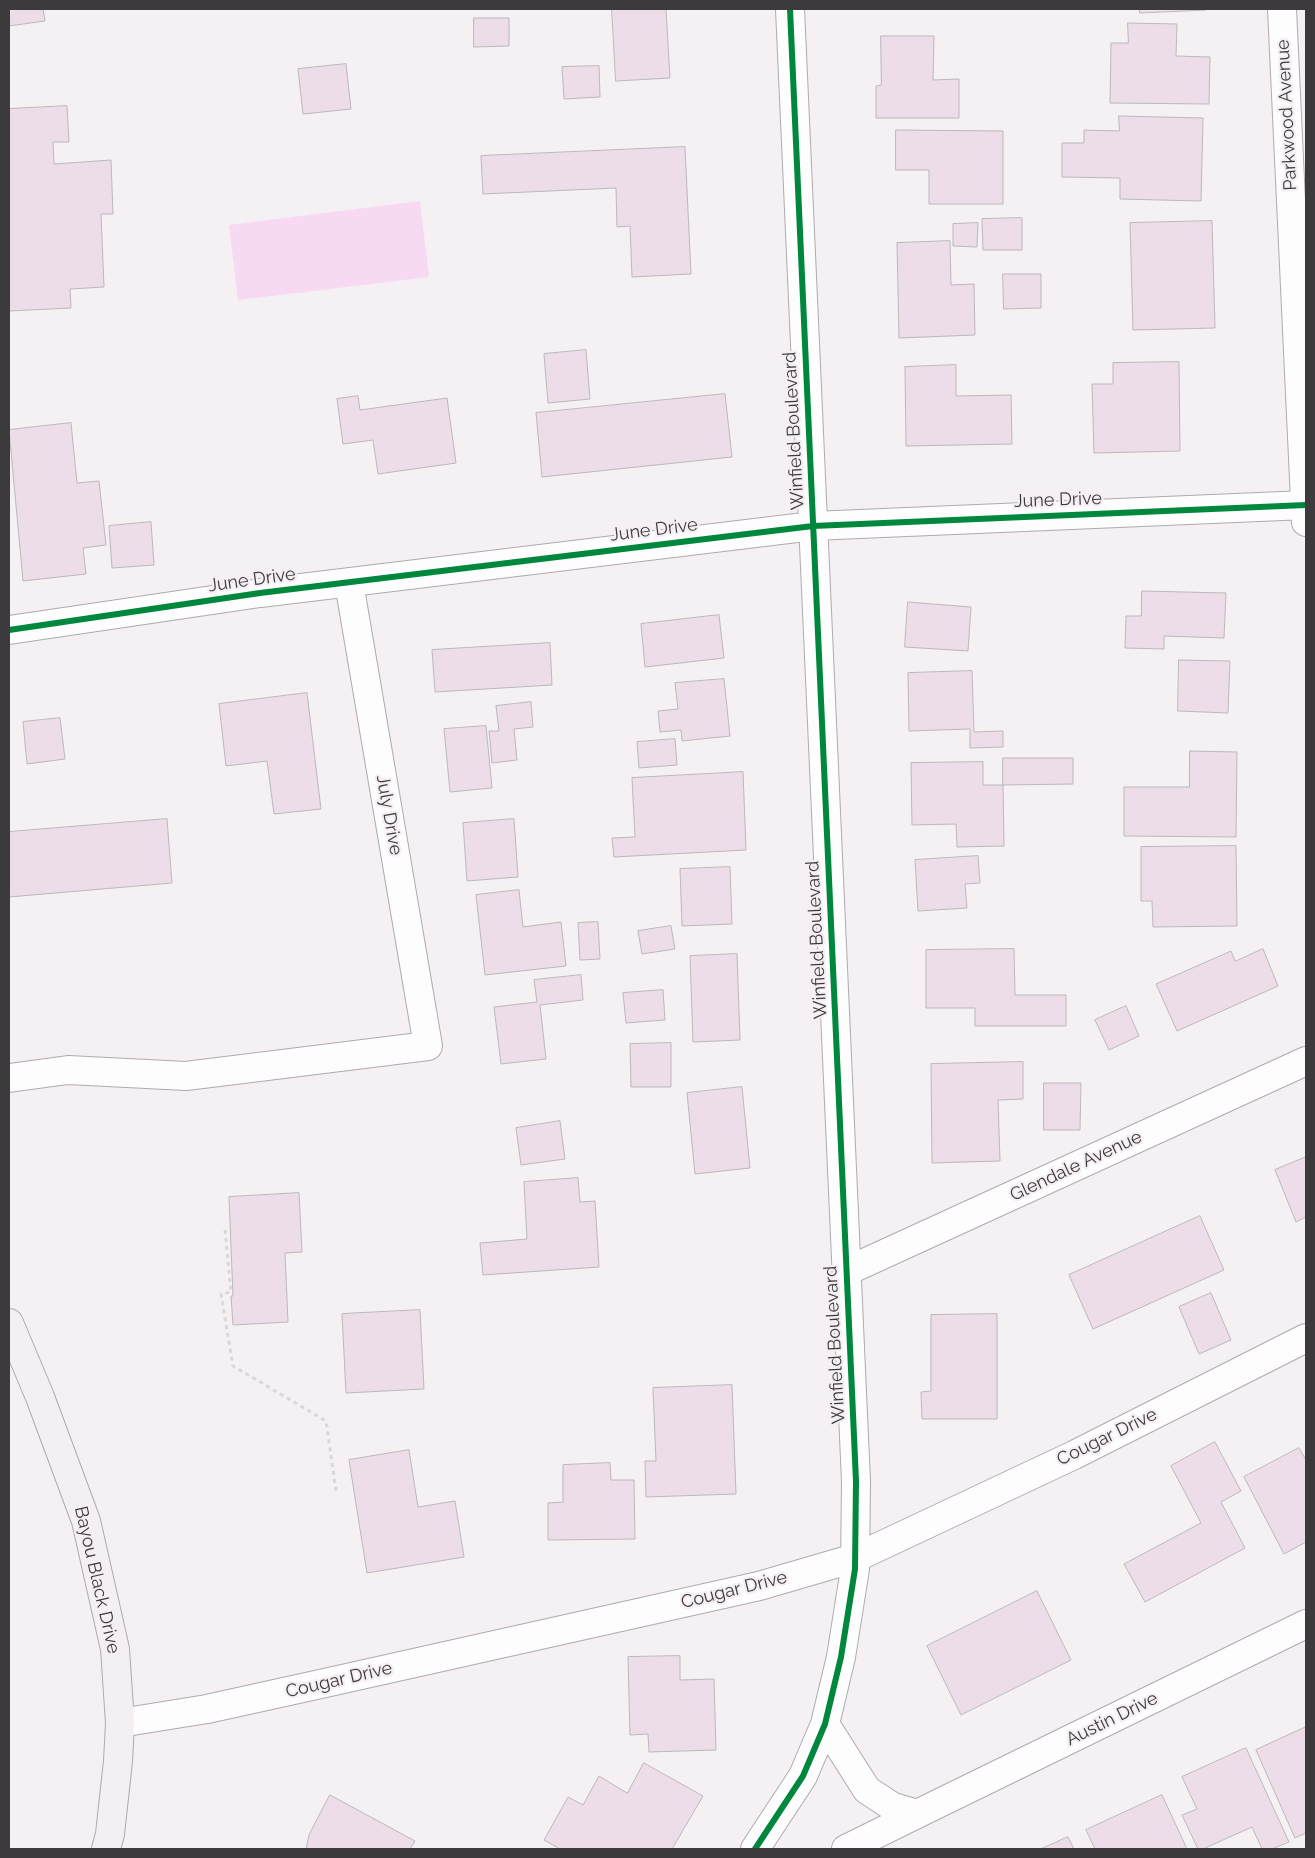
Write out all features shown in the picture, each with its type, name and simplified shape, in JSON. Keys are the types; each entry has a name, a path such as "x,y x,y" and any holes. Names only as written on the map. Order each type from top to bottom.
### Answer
{"main road":[{"name":"Bayou Black Drive","path":"9,1323 40,1397 86,1521 115,1649 120,1722 116,1780 110,1834 106,1849"}],"street":[{"name":"Winfield Boulevard","path":"755,1849 803,1776 825,1724 841,1657 855,1569 856,1481 790,9"},
{"name":"Parkwood Avenue","path":"1282,9 1306,510"},
{"name":"June Drive","path":"9,630 260,593 813,526 1306,510"},
{"name":"July Drive","path":"9,1078 68,1070 186,1076 428,1046 349,583"},
{"name":"Glendale Avenue","path":"847,1271 1306,1061"},
{"name":"Cougar Drive","path":"120,1722 208,1709 325,1683 759,1586 855,1558 1074,1454 1306,1338"},
{"name":"Austin Drive","path":"846,1849 1306,1624"},
{"path":"825,1724 867,1790 893,1807 917,1814"}],"path":[{"path":"225,1230 231,1292 221,1294 233,1366 326,1421 336,1491"}],"shaded area":[{"path":"420,201 429,277 238,300 229,225"}],"building":[{"path":"9,9 43,9 45,21 9,26"},
{"path":"612,9 666,9 670,78 616,81"},
{"path":"1140,9 1206,9 1206,10 1140,13"},
{"path":"474,18 509,18 509,46 474,47"},
{"path":"1128,23 1177,24 1176,56 1210,57 1209,104 1110,103 1111,43 1128,43"},
{"path":"881,36 934,36 933,80 959,79 959,118 876,118 876,86 881,85"},
{"path":"346,64 351,109 303,114 298,69"},
{"path":"599,66 600,97 564,99 562,67"},
{"path":"67,106 69,142 53,142 54,164 111,160 113,214 101,214 104,287 70,289 71,308 9,311 9,109"},
{"path":"1119,116 1203,118 1201,201 1120,199 1120,178 1062,177 1062,143 1084,143 1084,130 1119,131"},
{"path":"896,130 1003,131 1003,204 929,204 929,170 896,170"},
{"path":"685,147 691,274 632,277 630,226 617,227 616,188 483,194 481,156"},
{"path":"1022,218 1022,250 983,250 982,219"},
{"path":"1212,221 1215,328 1133,330 1130,223"},
{"path":"978,223 977,247 953,246 953,224"},
{"path":"950,241 951,285 974,284 975,335 899,338 897,243"},
{"path":"1003,274 1041,274 1041,308 1004,309"},
{"path":"586,350 590,399 548,403 544,354"},
{"path":"1179,362 1180,451 1094,453 1092,384 1113,384 1113,363"},
{"path":"956,365 956,396 1011,395 1012,444 906,446 905,367"},
{"path":"725,394 732,457 542,477 536,413"},
{"path":"358,396 360,410 447,398 456,463 378,474 373,440 343,444 337,399"},
{"path":"71,423 77,483 99,481 106,545 83,548 86,574 23,581 9,430"},
{"path":"151,522 154,565 112,568 109,526"},
{"path":"1142,591 1226,593 1224,638 1164,636 1164,649 1125,648 1126,616 1141,616"},
{"path":"908,602 971,607 968,651 905,647"},
{"path":"719,615 724,658 645,667 641,624"},
{"path":"550,643 552,685 435,692 432,650"},
{"path":"1179,660 1230,661 1228,713 1178,711"},
{"path":"972,671 974,732 1003,731 1003,747 970,748 970,729 909,731 908,673"},
{"path":"724,679 730,736 682,741 681,730 660,732 658,711 678,709 675,683"},
{"path":"307,693 321,809 274,814 267,761 226,766 219,704"},
{"path":"531,702 533,727 514,729 517,760 492,763 489,731 499,731 496,706"},
{"path":"60,718 65,759 27,764 23,722"},
{"path":"486,726 492,788 450,792 444,729"},
{"path":"675,739 677,765 639,768 637,742"},
{"path":"1190,751 1237,752 1236,837 1124,836 1124,787 1189,787"},
{"path":"1003,758 1073,758 1073,784 1003,785"},
{"path":"983,762 983,785 1003,785 1004,846 957,847 956,824 912,825 911,763"},
{"path":"743,772 746,850 614,857 612,838 635,837 632,778"},
{"path":"167,819 172,883 9,897 9,832"},
{"path":"514,819 518,877 467,881 463,823"},
{"path":"1236,846 1237,926 1153,927 1152,901 1141,901 1141,847"},
{"path":"978,856 980,883 965,884 967,908 918,911 915,860"},
{"path":"730,867 732,924 682,926 680,869"},
{"path":"519,890 523,927 561,922 566,966 485,975 476,895"},
{"path":"598,922 600,959 580,960 578,923"},
{"path":"671,926 675,949 642,954 638,931"},
{"path":"1014,949 1015,995 1066,995 1066,1026 975,1026 975,1008 926,1008 926,950"},
{"path":"1263,949 1278,986 1177,1031 1156,984 1231,951 1235,961"},
{"path":"737,954 740,1040 693,1042 690,956"},
{"path":"581,975 583,1000 540,1005 546,1059 501,1064 494,1007 537,1002 534,980"},
{"path":"663,990 665,1020 626,1023 623,993"},
{"path":"1126,1006 1139,1036 1109,1050 1095,1020"},
{"path":"671,1043 671,1087 631,1087 630,1044"},
{"path":"1023,1062 1023,1099 998,1100 1000,1161 932,1163 931,1064"},
{"path":"1044,1083 1081,1083 1080,1130 1044,1130"},
{"path":"742,1087 750,1168 695,1174 687,1093"},
{"path":"560,1121 565,1159 521,1165 516,1128"},
{"path":"1306,1157 1306,1217 1296,1222 1275,1170"},
{"path":"578,1178 580,1202 595,1201 599,1267 483,1275 480,1243 527,1239 524,1182"},
{"path":"299,1193 302,1252 285,1253 288,1322 233,1325 229,1197"},
{"path":"1200,1216 1224,1270 1093,1329 1069,1275"},
{"path":"1211,1293 1231,1340 1199,1354 1179,1307"},
{"path":"420,1310 424,1389 346,1393 342,1314"},
{"path":"997,1314 997,1419 922,1419 921,1392 931,1391 931,1315"},
{"path":"732,1385 736,1494 646,1497 645,1461 656,1461 653,1388"},
{"path":"1215,1442 1241,1491 1221,1502 1245,1548 1145,1602 1124,1564 1201,1523 1171,1466"},
{"path":"1299,1448 1306,1460 1306,1542 1284,1554 1244,1477"},
{"path":"409,1450 418,1507 455,1501 464,1557 367,1573 349,1460"},
{"path":"610,1463 611,1480 634,1480 635,1539 548,1540 548,1503 563,1502 563,1465"},
{"path":"1037,1591 1071,1660 961,1715 927,1646"},
{"path":"680,1656 680,1680 714,1679 716,1750 649,1752 648,1734 630,1735 628,1657"},
{"path":"1306,1727 1306,1833 1295,1838 1256,1750"},
{"path":"1246,1748 1289,1842 1272,1849 1262,1849 1252,1827 1203,1849 1198,1849 1182,1815 1197,1809 1182,1777"},
{"path":"644,1763 703,1796 672,1849 560,1849 544,1840 568,1797 583,1805 599,1776 627,1793"},
{"path":"330,1795 415,1841 410,1849 306,1849 309,1835"},
{"path":"1162,1795 1187,1849 1095,1849 1086,1830"},
{"path":"1068,1837 1074,1849 1041,1849"}],"cycle path":[{"path":"755,1849 803,1776 825,1724 841,1657 855,1569 856,1481 790,9"},
{"path":"9,630 260,593 813,526 1306,505"}]}
